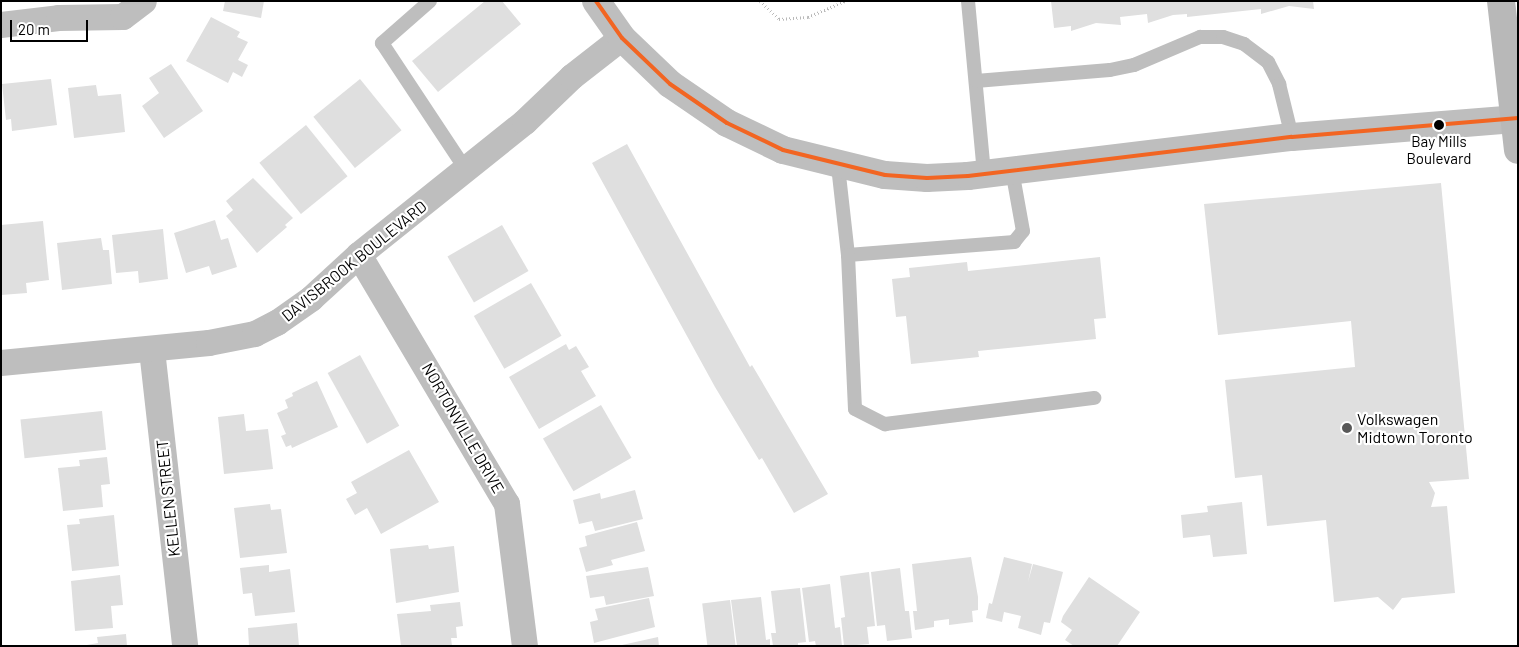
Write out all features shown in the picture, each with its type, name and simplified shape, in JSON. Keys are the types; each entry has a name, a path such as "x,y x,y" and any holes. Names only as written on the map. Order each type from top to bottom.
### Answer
{"main road":[{"path":"1501,1 1516,119 1518,150"}],"street":[{"path":"1,25 59,18 123,17 144,1"},
{"path":"596,1 622,38 670,84 727,123 784,150 838,166 885,176 927,178 984,174 1292,137 1516,119"},
{"name":"DAVISBROOK BOULEVARD","path":"1,363 152,350 254,334 277,323 311,299 359,255 525,122 589,62 622,38"},
{"name":"NORTONVILLE DRIVE","path":"359,255 507,504 525,646"},
{"name":"KELLEN STREET","path":"152,350 185,646"}],"lane":[{"path":"430,1 382,43 466,170"},
{"path":"968,1 984,174"},
{"path":"976,81 1110,70 1134,64 1200,37 1223,37 1244,44 1268,62 1279,84 1292,137"},
{"path":"838,166 848,255 855,409 885,424 1094,398"},
{"path":"848,255 1014,242 1022,231 1012,170"}],"path":[{"path":"760,1 779,19 808,17 845,1"}],"building":[{"path":"225,1 264,1 261,18 223,11"},
{"path":"485,1 502,1 521,24 438,92 412,61"},
{"path":"1051,1 1313,1 1314,9 1289,6 1261,14 1261,9 1187,17 1187,14 1173,15 1148,23 1147,14 1120,17 1121,25 1096,23 1071,31 1071,26 1054,28"},
{"path":"211,17 240,32 237,37 248,42 238,60 248,65 242,77 233,72 228,83 186,61"},
{"path":"171,64 203,111 164,138 142,106 159,93 149,78"},
{"path":"51,79 57,125 12,131 11,119 6,120 2,84"},
{"path":"360,79 402,130 355,168 313,117"},
{"path":"96,85 98,96 121,94 125,132 74,138 68,88"},
{"path":"306,125 348,176 301,214 259,163"},
{"path":"627,144 750,367 752,365 828,494 794,513 762,458 759,460 715,387 592,163"},
{"path":"253,178 293,218 285,225 287,227 257,253 226,216 233,210 226,201"},
{"name":"Volkswagen Midtown Toronto","path":"1441,183 1469,479 1429,482 1435,493 1431,507 1447,506 1455,593 1402,598 1393,610 1378,597 1334,602 1326,520 1267,526 1262,475 1235,478 1225,380 1355,367 1351,321 1218,335 1204,204"},
{"path":"215,220 221,240 228,238 237,267 212,275 209,266 186,273 174,233"},
{"path":"43,221 49,280 26,283 27,293 1,295 1,225"},
{"path":"502,225 528,271 474,302 447,256"},
{"path":"163,229 168,279 139,283 138,271 116,273 112,235"},
{"path":"101,238 103,250 109,250 112,284 62,290 57,243"},
{"path":"1100,257 1106,318 1094,319 1096,339 978,351 979,357 911,364 906,316 896,317 892,279 910,277 909,268 967,262 968,271"},
{"path":"531,283 562,336 504,369 474,316"},
{"path":"566,344 569,350 576,346 589,367 581,371 596,396 539,429 509,377"},
{"path":"360,355 399,426 367,444 328,373"},
{"path":"317,381 338,427 292,448 291,445 286,447 281,436 286,434 277,413 288,408 285,400 293,396 292,393"},
{"path":"601,405 632,458 573,491 543,439"},
{"path":"102,411 106,450 25,458 20,420"},
{"path":"244,414 246,431 268,429 273,469 224,474 218,417"},
{"path":"409,450 439,502 381,534 367,508 355,515 346,499 357,493 351,482"},
{"path":"107,457 110,484 101,485 103,507 63,511 58,468 80,466 79,460"},
{"path":"635,490 643,519 595,531 592,521 579,524 573,500 600,493 601,499"},
{"path":"1242,502 1247,554 1213,557 1210,535 1183,538 1181,515 1208,512 1207,506"},
{"path":"270,504 271,510 281,509 287,553 240,558 234,508"},
{"path":"114,515 119,566 72,571 67,525 80,524 79,519"},
{"path":"637,522 645,551 611,560 613,565 586,572 579,548 587,546 585,536"},
{"path":"428,545 429,549 454,546 459,592 396,603 390,549"},
{"path":"971,557 978,597 978,610 972,611 973,622 949,625 949,619 934,621 934,627 915,630 913,611 917,611 912,564"},
{"path":"1004,557 1032,564 1028,582 1033,564 1063,572 1050,623 1044,622 1041,635 1018,628 1021,616 1004,612 1002,622 986,618 989,603 992,604"},
{"path":"269,565 269,572 290,569 295,612 255,616 252,593 243,594 240,568"},
{"path":"648,567 654,596 606,605 604,596 590,598 586,576"},
{"path":"900,568 905,611 909,611 912,638 887,641 885,625 877,626 871,572"},
{"path":"869,572 875,626 867,627 869,644 844,646 841,618 845,617 840,576"},
{"path":"120,575 123,605 111,606 113,628 75,631 71,581"},
{"path":"1089,577 1140,612 1117,646 1074,646 1065,640 1072,630 1061,622 1063,616"},
{"path":"830,584 835,628 840,627 842,646 816,646 815,641 809,642 802,588"},
{"path":"800,588 806,642 798,643 798,646 773,646 771,633 776,633 771,591"},
{"path":"761,597 766,640 770,639 770,646 737,646 731,600"},
{"path":"649,598 655,627 594,643 590,622 598,620 595,609"},
{"path":"730,600 736,646 707,646 702,603"},
{"path":"460,602 463,626 456,627 457,638 451,638 452,646 401,646 397,614 431,611 430,605"},
{"path":"297,623 299,646 249,646 248,628"},
{"path":"126,634 127,646 81,646 98,643 97,637"},
{"path":"658,637 659,646 622,646 622,645"}],"transit line":[{"path":"596,1 622,38 670,84 727,123 783,150 885,175 927,178 968,176 1292,137 1518,118"}],"place":[{"name":"Bay Mills Boulevard","path":"1439,125"},
{"name":"Volkswagen Midtown Toronto","path":"1347,428"}]}
